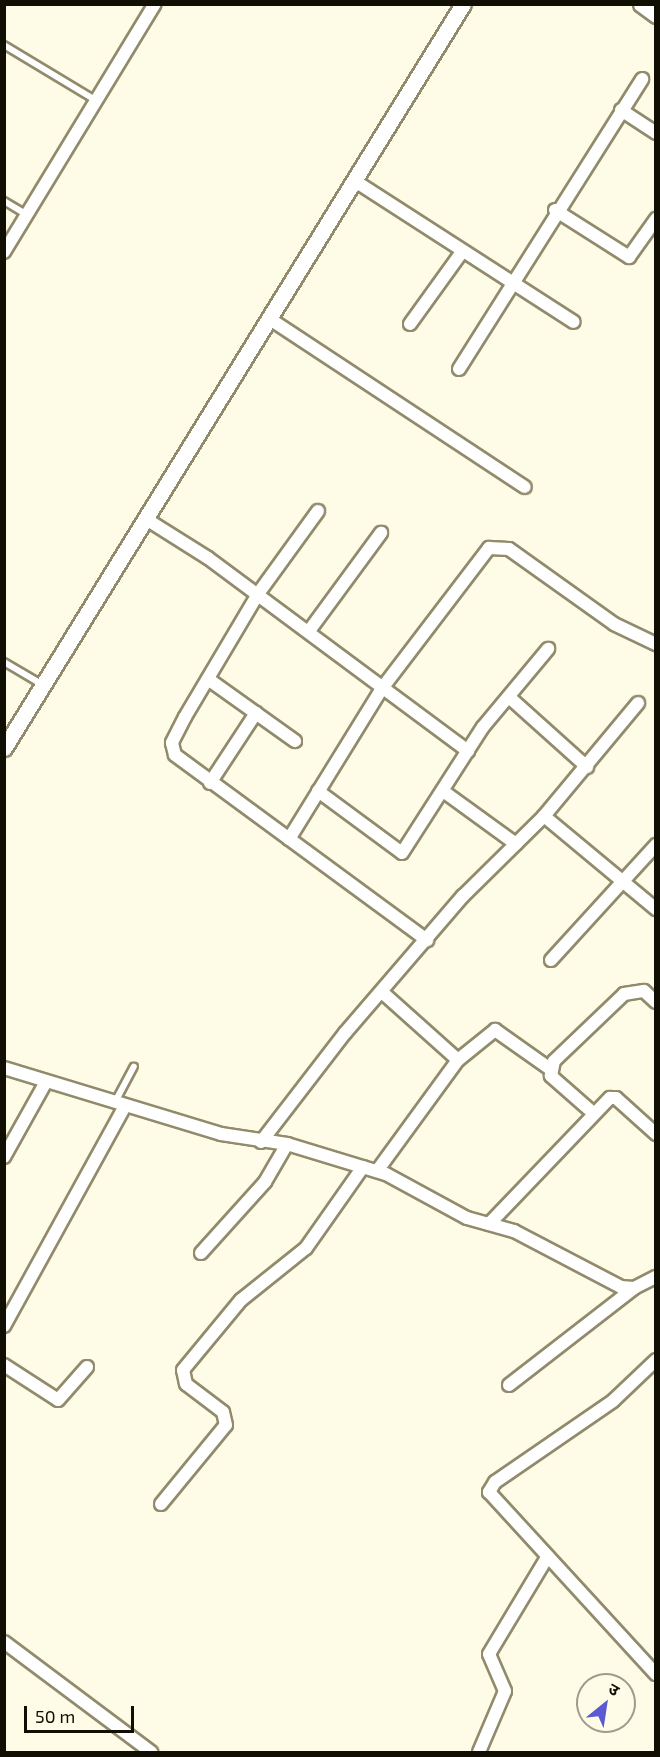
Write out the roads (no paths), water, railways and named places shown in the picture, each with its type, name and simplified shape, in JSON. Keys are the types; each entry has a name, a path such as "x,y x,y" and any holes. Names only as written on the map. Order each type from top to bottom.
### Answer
{"street":[{"path":"4,252 155,4"},
{"path":"4,748 463,4"},
{"path":"640,4 656,15"},
{"path":"459,369 555,210 642,79"},
{"path":"621,110 656,133"},
{"path":"355,181 509,284 574,322"},
{"path":"555,210 629,257 656,219"},
{"path":"410,324 462,252"},
{"path":"270,319 525,488"},
{"path":"318,511 258,594 208,679 172,743 175,755 210,783 427,940"},
{"path":"146,519 258,594 468,751"},
{"path":"309,631 381,533"},
{"path":"289,839 383,687 467,575 496,545 509,549 614,624 656,644"},
{"path":"318,791 402,853 468,751 548,649"},
{"path":"208,679 295,741"},
{"path":"509,697 587,767"},
{"path":"261,1142 382,992 427,940 544,816 638,703"},
{"path":"210,783 256,713"},
{"path":"443,791 516,844"},
{"path":"544,816 656,909"},
{"path":"551,960 656,845"},
{"path":"550,1070 624,994 644,991 656,1002"},
{"path":"382,992 458,1060"},
{"path":"378,1171 458,1060 495,1030 550,1070 592,1112"},
{"path":"4,1068 120,1104 261,1142 287,1144 378,1171 467,1218 514,1232 621,1287 634,1288"},
{"path":"4,1157 46,1082"},
{"path":"489,1224 592,1112 609,1098 616,1098 654,1131"},
{"path":"4,1326 120,1104"},
{"path":"201,1252 265,1182 287,1144"},
{"path":"161,1504 226,1425 223,1412 186,1384 183,1370 247,1294 306,1248 363,1167"},
{"path":"509,1384 634,1288 656,1277"},
{"path":"656,1360 613,1401 490,1487 491,1498 656,1674"},
{"path":"4,1365 58,1400 87,1367"},
{"path":"479,1752 505,1691 489,1654 546,1559"},
{"path":"4,1642 151,1752"}],"lane":[{"path":"4,45 95,100"},
{"path":"4,201 26,214"},
{"path":"4,662 43,686"},
{"path":"120,1104 134,1067"}]}
